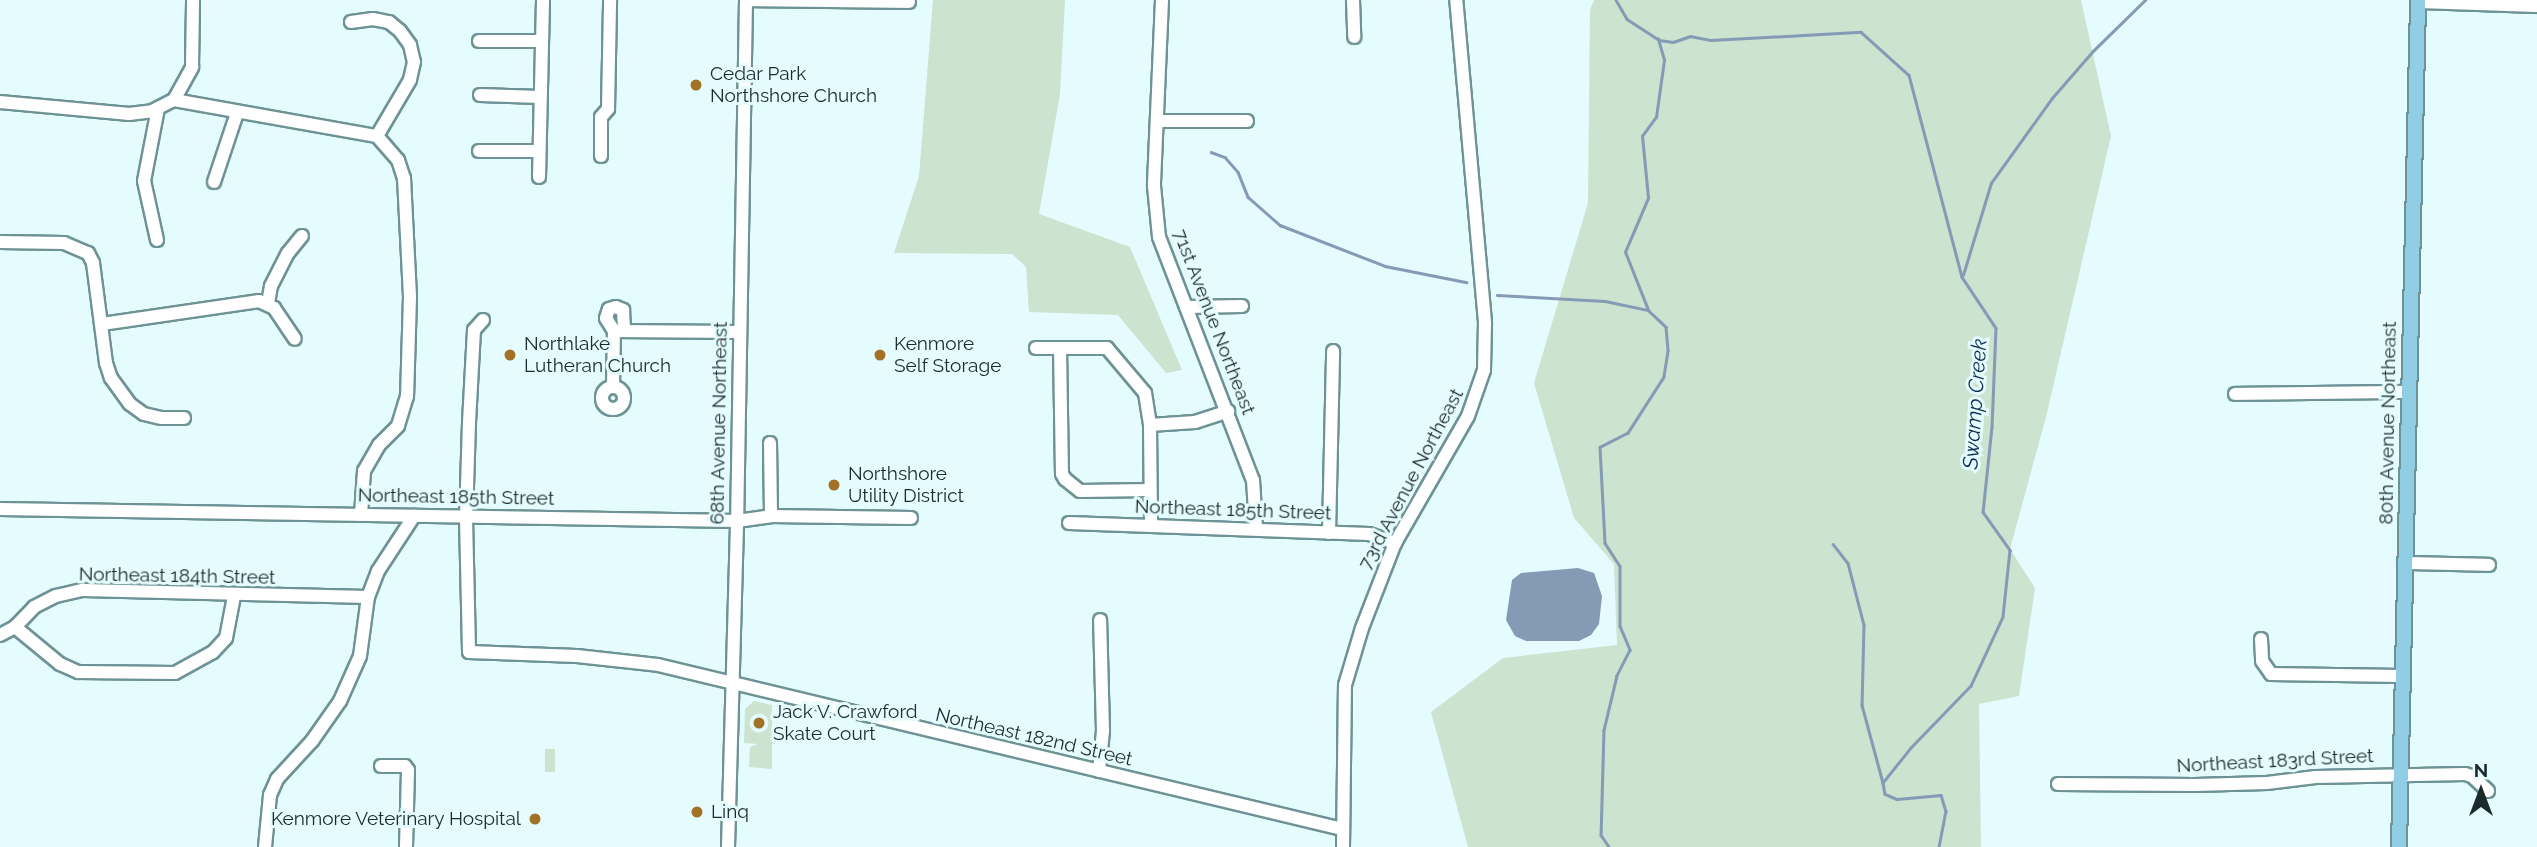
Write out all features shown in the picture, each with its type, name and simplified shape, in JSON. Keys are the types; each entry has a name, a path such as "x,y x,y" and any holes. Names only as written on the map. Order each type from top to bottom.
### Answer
{"main road":[{"name":"80th Avenue Northeast","path":"2399,847 2418,1"}],"street":[{"path":"0,102 129,114 158,108 174,100 192,67 193,0"},
{"path":"539,177 543,0"},
{"path":"601,156 601,117 608,109 610,0"},
{"path":"746,0 909,2"},
{"name":"68th Avenue Northeast","path":"728,847 746,0"},
{"name":"71st Avenue Northeast","path":"1162,0 1154,186 1157,224 1253,480 1256,528"},
{"path":"1353,0 1354,37"},
{"name":"73rd Avenue Northeast","path":"1343,847 1345,685 1369,604 1395,542 1468,416 1484,370 1485,322 1456,0"},
{"path":"2418,1 2537,6"},
{"path":"351,22 373,19 389,22 401,31 410,45 414,62 410,80 377,136"},
{"path":"479,41 541,41"},
{"path":"480,95 540,97"},
{"path":"174,100 377,136 398,160 404,178 410,297 407,396 398,426 379,445 364,471 361,515"},
{"path":"157,240 144,181 158,108"},
{"path":"214,182 237,113"},
{"path":"1157,121 1247,121"},
{"path":"478,151 539,151"},
{"path":"268,303 271,286 284,260 302,236"},
{"path":"0,242 64,243 88,253 93,263 106,363 120,392 144,414 162,418 184,418"},
{"path":"102,324 251,301 268,303 295,339"},
{"path":"1186,307 1242,306"},
{"path":"466,518 474,330 483,320"},
{"path":"614,387 619,331 739,332"},
{"path":"1036,348 1107,348 1145,393 1150,421 1151,525"},
{"path":"1060,348 1062,474 1069,484 1080,491 1150,490"},
{"path":"1329,533 1333,351"},
{"path":"2235,394 2408,392"},
{"path":"1150,421 1195,422 1226,407"},
{"path":"771,443 771,516"},
{"name":"Northeast 185th Street","path":"0,509 737,521 771,516 911,518"},
{"path":"265,847 270,795 277,779 312,741 340,701 359,656 368,597 378,571 414,516"},
{"name":"Northeast 182nd Street","path":"466,518 468,652 622,659 1342,830"},
{"name":"Northeast 185th Street","path":"1069,523 1369,534 1395,542"},
{"path":"2404,563 2489,565"},
{"name":"Northeast 184th Street","path":"0,635 15,627 34,607 56,596 83,590 234,596 368,597"},
{"path":"15,627 60,664 78,672 174,673 213,652 226,638 234,596"},
{"path":"1099,771 1099,744 1103,731 1100,620"},
{"path":"2261,639 2262,661 2271,674 2401,676"},
{"path":"381,766 405,766 408,770 406,847"},
{"name":"Northeast 183rd Street","path":"2058,784 2195,785 2267,783 2316,777 2465,774 2472,776 2488,791"}],"green space":[{"path":"933,0 1065,0 1060,94 1039,214 1130,247 1182,370 1166,373 1118,315 1029,312 1026,267 1012,254 894,253 919,176"},
{"path":"1594,0 2081,0 2111,136 2046,417 2010,549 2035,588 2019,696 1979,704 1981,847 1468,847 1431,712 1503,658 1617,645 1614,564 1574,518 1534,383 1588,203 1590,10"},
{"name":"Jack V. Crawford Skate Court","path":"754,701 772,705 772,769 749,767 750,747 758,744 744,743 745,709"},
{"path":"545,749 555,749 555,772 545,772"}],"water":[{"path":"1578,568 1594,573 1602,596 1599,624 1591,635 1579,641 1526,641 1515,636 1506,620 1512,580 1521,573"}],"waterway":[{"name":"Swamp Creek","path":"1616,0 1627,19 1659,40 1673,42 1690,36 1711,40 1861,32 1909,75 1962,277 1996,328 1992,427 1983,512 2010,550 2003,617 1971,686 1911,748 1883,783 1885,794 1897,799 1941,795 1946,811 1939,847"},
{"path":"1963,275 1991,183 2052,98 2093,51 2145,0"},
{"path":"1648,310 1625,252 1648,198 1642,136 1656,117 1664,60 1658,39"},
{"path":"1211,152 1225,157 1238,172 1248,197 1280,225 1385,266 1466,282"},
{"path":"1497,295 1605,301 1648,310 1666,327 1668,351 1664,377 1628,433 1600,447 1605,543 1620,566 1620,626 1630,650 1617,676 1604,730 1601,835 1609,847"},
{"path":"1833,544 1848,563 1864,625 1862,705 1883,783"}],"place":[{"name":"Cedar Park Northshore Church","path":"696,85"},
{"name":"Northlake Lutheran Church","path":"510,355"},
{"name":"Kenmore Self Storage","path":"880,355"},
{"name":"Northshore Utility District","path":"834,485"},
{"name":"Jack V. Crawford Skate Court","path":"759,723"},
{"name":"Linq","path":"697,812"},
{"name":"Kenmore Veterinary Hospital","path":"535,819"}]}
